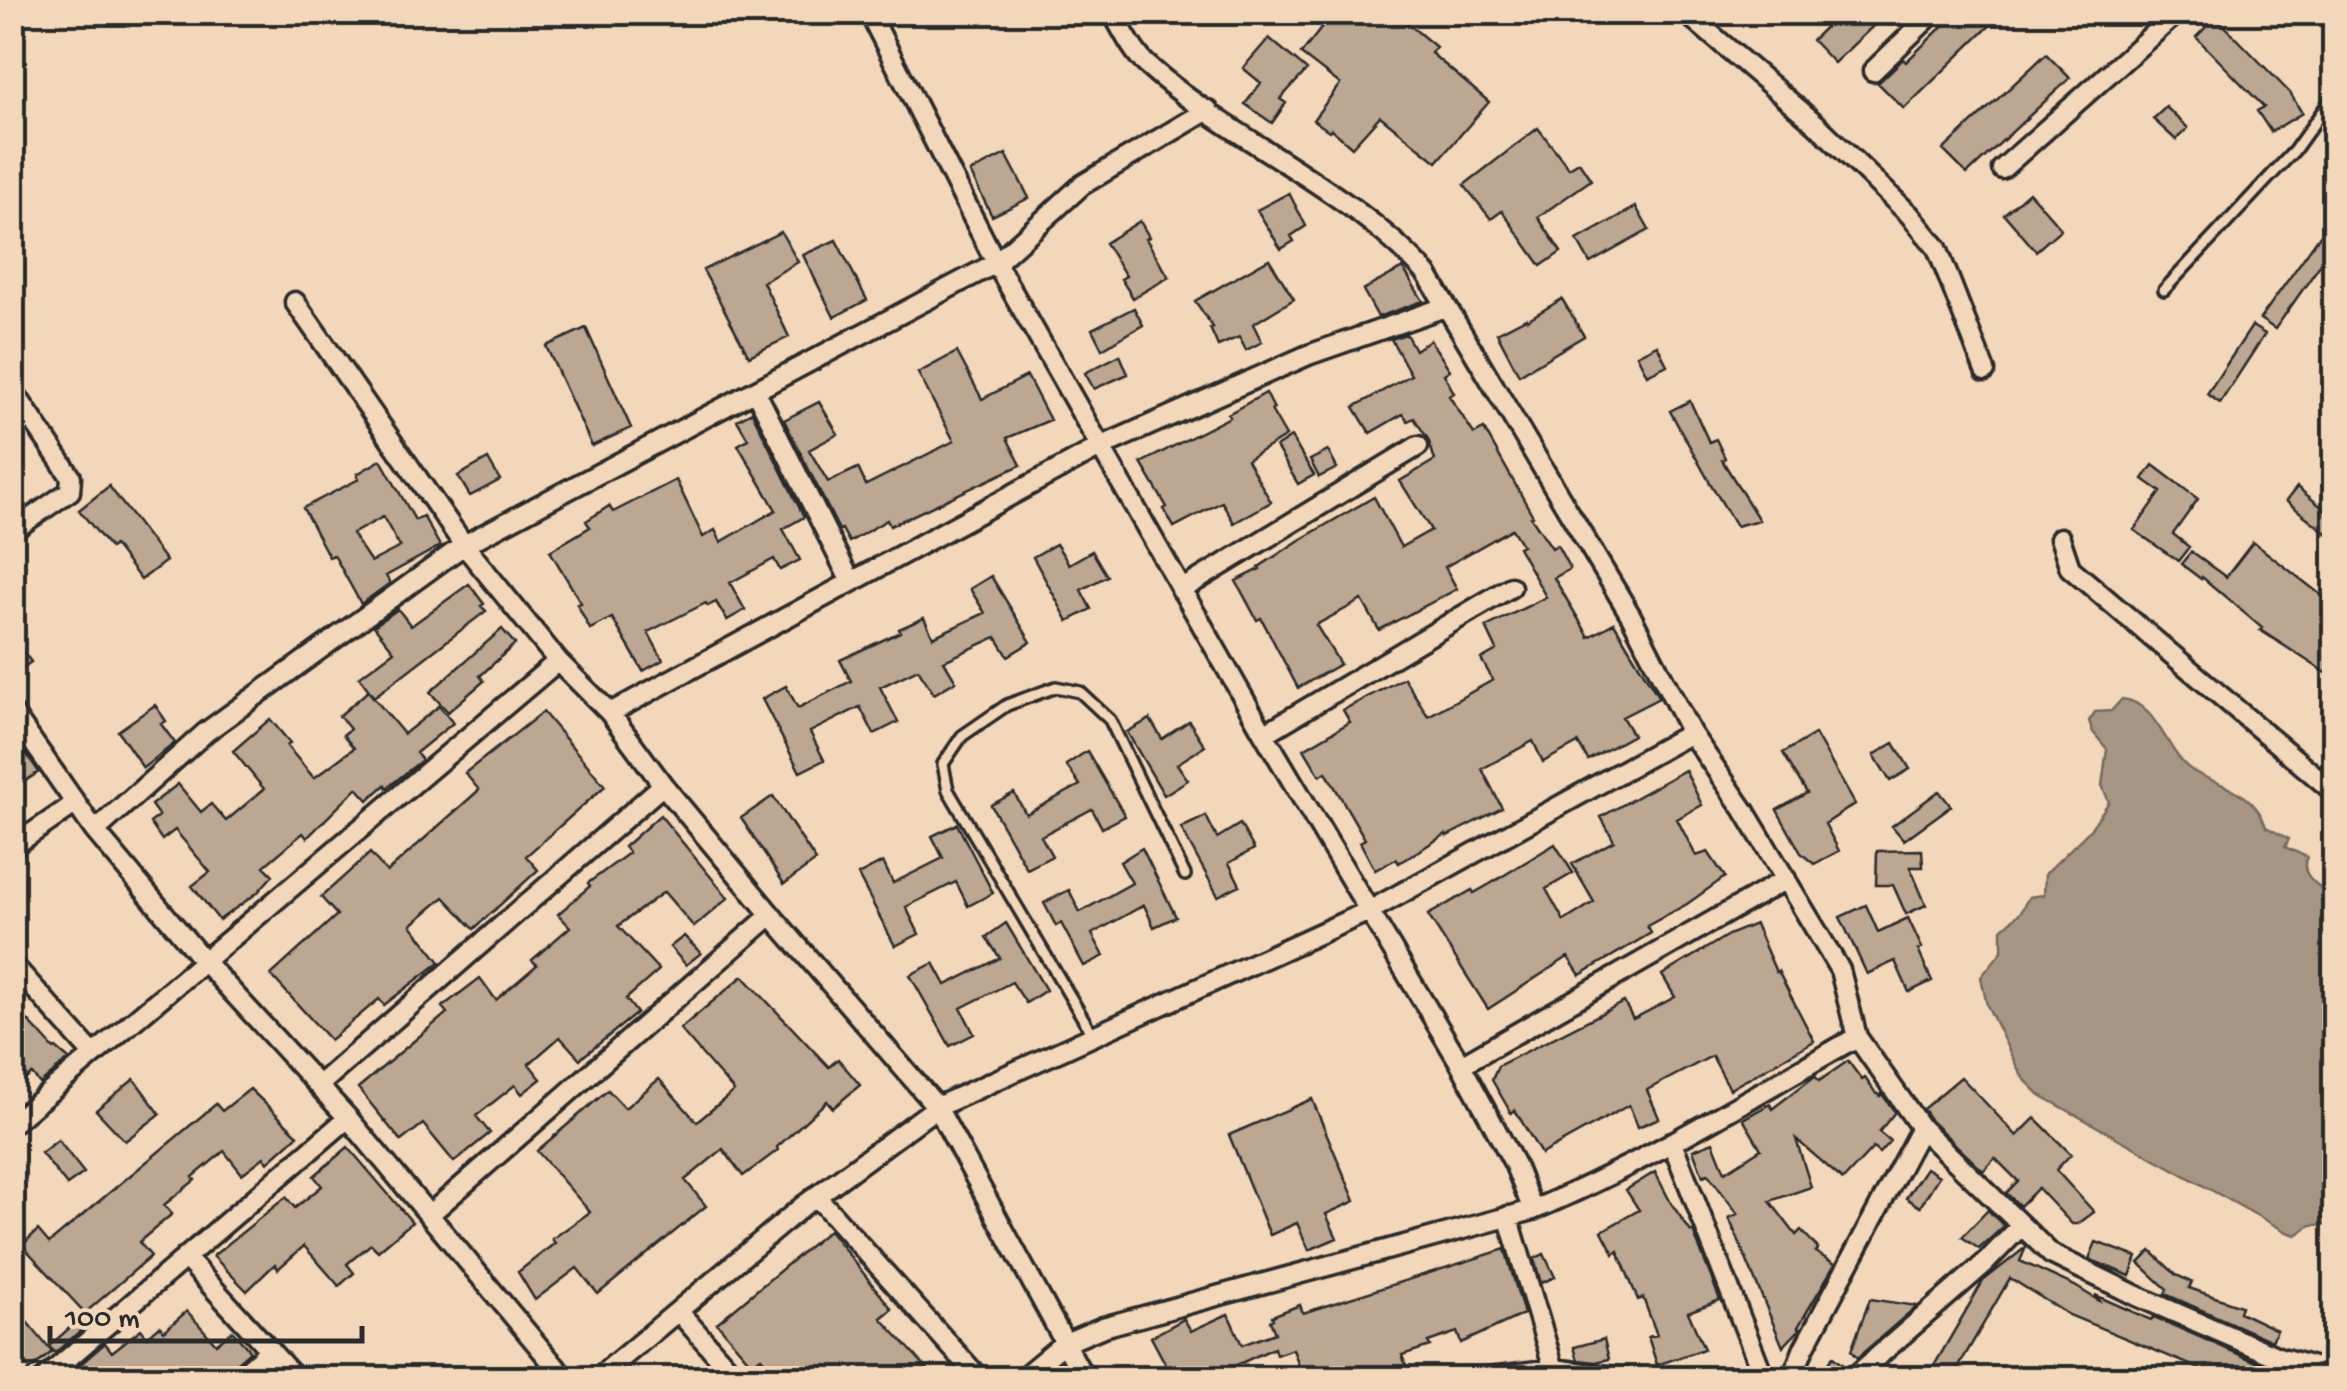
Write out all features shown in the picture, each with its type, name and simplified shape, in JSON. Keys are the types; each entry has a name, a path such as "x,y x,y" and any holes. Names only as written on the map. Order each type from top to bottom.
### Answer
{"street":[{"path":"870,12 996,264 1264,734 1460,1065 1514,1163 1533,1210"},
{"path":"1112,12 1142,61 1396,240 1427,274 1631,616 1692,733 1840,970 1857,1037 1921,1128 2052,1254 2278,1357 2334,1373"},
{"path":"1686,12 1816,124 1919,226 1946,267 1986,372"},
{"path":"1872,71 1934,12"},
{"path":"2002,169 2178,12"},
{"path":"95,831 206,732 464,545 996,264 1082,186 1208,110"},
{"path":"295,302 464,545 558,661 610,713 663,785 770,915 937,1107 1084,1378"},
{"path":"610,713 1100,447 1308,354 1445,307"},
{"path":"12,389 70,477 70,491 12,531"},
{"path":"756,392 851,582"},
{"path":"1181,590 1418,446"},
{"path":"2060,538 2070,568 2334,792"},
{"path":"1264,734 1511,587"},
{"path":"12,1124 558,661"},
{"path":"12,712 95,831 203,960 348,1118 565,1378"},
{"path":"598,1378 816,1196 937,1107 1371,910 1692,733"},
{"path":"319,1085 663,785"},
{"path":"12,847 76,803"},
{"path":"1460,1065 1786,878"},
{"path":"430,1214 770,915"},
{"path":"17,969 93,1054"},
{"path":"1022,1378 1063,1344 1102,1327 1533,1210 1577,1192 1672,1142 1857,1037"},
{"path":"46,1378 348,1118"},
{"path":"1792,1378 1804,1348 1921,1128"},
{"path":"1672,1142 1764,1378"},
{"path":"816,1196 979,1378"},
{"path":"1508,1216 1554,1369"},
{"path":"1854,1378 1984,1264 2020,1227"},
{"path":"185,1257 295,1378"},
{"path":"678,1311 737,1378"},
{"path":"238,1378 270,1350"},
{"path":"1482,1378 1554,1369 1622,1378"}],"lane":[{"path":"2164,290 2294,151 2334,95"},
{"path":"1094,1036 948,790 943,764 962,736 1007,705 1056,687 1080,692 1110,720 1184,875"}],"shaded area":[{"path":"2122,699 2145,709 2184,764 2254,805 2266,827 2289,839 2285,847 2307,857 2308,875 2334,898 2334,1224 2311,1225 2296,1235 2287,1232 2040,1095 2023,1078 1987,1005 1981,977 2002,951 2002,929 2020,913 2029,897 2044,895 2045,874 2089,831 2109,802 2102,785 2107,749 2089,721 2095,712 2111,711"}],"building":[{"path":"1334,12 1394,12 1436,47 1431,53 1489,102 1437,162 1380,116 1352,147 1313,120 1340,84 1301,54"},
{"path":"1841,12 1888,12 1834,63 1812,40"},
{"path":"1957,12 2004,12 1904,109 1878,83 1903,59 1906,62"},
{"path":"2216,17 2290,93 2302,113 2271,132 2257,111 2264,107 2196,37"},
{"path":"1269,38 1307,70 1280,99 1286,103 1272,123 1245,104 1261,83 1243,68"},
{"path":"2046,54 2070,78 1967,174 1943,150"},
{"path":"2166,107 2188,128 2176,140 2153,119"},
{"path":"1538,128 1569,168 1579,162 1591,180 1538,217 1561,252 1541,266 1502,211 1491,219 1464,185"},
{"path":"1006,154 1029,198 992,216 970,172"},
{"path":"2029,192 2061,229 2036,251 2004,214"},
{"path":"1289,193 1306,226 1281,249 1257,210"},
{"path":"1636,207 1649,230 1590,263 1577,240"},
{"path":"2334,216 2334,245 2275,329 2260,319"},
{"path":"1140,221 1169,277 1133,298 1121,279 1126,276 1105,243"},
{"path":"781,232 798,262 763,282 789,337 749,356 703,270"},
{"path":"836,240 867,300 834,317 803,255"},
{"path":"1269,259 1294,299 1253,324 1262,342 1246,350 1239,337 1218,346 1210,328 1213,327 1195,301"},
{"path":"1403,268 1423,301 1378,317 1363,290"},
{"path":"1562,299 1584,336 1519,375 1497,333"},
{"path":"1134,308 1143,325 1102,349 1092,329"},
{"path":"2252,326 2265,334 2220,403 2207,394"},
{"path":"586,328 631,428 592,446 546,346"},
{"path":"1406,334 1415,350 1430,340 1450,370 1444,374 1454,393 1449,396 1474,434 1484,429 1531,517 1552,548 1557,545 1570,569 1554,578 1589,637 1614,623 1659,698 1622,717 1633,735 1588,760 1578,743 1543,762 1533,741 1482,769 1502,808 1446,834 1399,863 1396,859 1375,870 1360,842 1365,839 1326,772 1320,776 1304,749 1350,722 1343,710 1404,678 1428,716 1493,680 1481,659 1497,650 1486,627 1546,597 1518,547 1522,545 1512,529 1445,567 1457,589 1379,630 1362,600 1316,625 1340,664 1298,688 1261,618 1257,620 1236,581 1374,497 1401,547 1431,530 1400,481 1435,460 1428,439 1414,418 1408,421 1403,414 1370,433 1354,407 1411,375 1391,339"},
{"path":"1657,345 1667,365 1647,375 1637,355"},
{"path":"957,352 982,399 1027,376 1050,420 1007,438 1021,465 890,526 887,520 849,542 839,530 784,420 819,402 838,434 809,450 828,482 858,468 866,485 954,441 918,373"},
{"path":"1120,355 1128,374 1094,389 1085,373"},
{"path":"1266,393 1286,436 1247,460 1271,502 1234,523 1222,502 1174,527 1141,463 1230,417 1228,414"},
{"path":"1690,401 1709,442 1716,439 1725,458 1722,460 1759,520 1736,526 1709,481 1670,411"},
{"path":"752,412 804,517 783,529 800,560 780,570 774,559 730,583 745,610 727,620 716,602 708,606 706,603 648,632 663,660 643,671 612,618 590,629 577,604 581,603 550,551 590,527 586,521 609,506 613,512 676,480 703,537 715,530 721,542 776,510 738,445 748,439 737,420"},
{"path":"1291,437 1314,475 1298,484 1276,447"},
{"path":"1328,451 1337,468 1319,477 1310,460"},
{"path":"488,459 500,480 470,496 458,476"},
{"path":"381,460 415,520 423,516 440,546 386,576 390,583 361,604 334,555 329,557 303,508 359,479 357,474","holes":["383,517 400,547 371,562 352,534"]},
{"path":"2153,465 2198,499 2173,534 2189,547 2178,561 2134,530 2161,492 2143,479"},
{"path":"109,486 166,561 141,580 79,510"},
{"path":"2297,487 2334,517 2334,539 2286,501"},
{"path":"2253,542 2334,605 2334,678 2260,630 2202,577 2181,564 2191,552 2226,577"},
{"path":"1056,544 1069,564 1092,551 1107,576 1081,590 1091,609 1068,621 1033,557"},
{"path":"991,576 1031,642 1008,656 996,637 944,661 956,681 934,694 918,669 880,687 898,722 874,734 860,707 810,732 824,760 800,772 762,699 786,686 798,708 851,681 840,660 900,632 899,629 924,618 933,637 985,613 970,589"},
{"path":"469,584 486,611 374,697 359,677 394,651 374,626 398,609 411,626"},
{"path":"502,629 515,644 480,676 484,681 448,712 430,692"},
{"path":"12,636 31,662 12,676"},
{"path":"368,691 404,734 439,706 453,723 416,753 422,760 387,788 385,785 368,800 357,788 307,838 303,833 264,866 273,875 257,893 219,920 192,886 210,872 175,830 162,840 150,823 159,816 151,805 178,784 201,812 211,804 226,821 264,789 233,751 270,719 314,778 354,748 343,735 350,729 339,716"},
{"path":"155,705 166,721 161,724 175,743 143,768 118,731"},
{"path":"543,712 605,786 526,856 538,870 474,929 444,897 411,925 440,962 384,1005 379,999 330,1040 271,975 337,915 321,897 370,853 387,872 479,790 465,773"},
{"path":"1150,719 1162,739 1189,721 1205,746 1177,764 1188,780 1164,795 1127,732"},
{"path":"1815,734 1855,804 1825,824 1839,851 1814,864 1801,853 1777,810 1807,793 1783,753"},
{"path":"1894,743 1910,769 1890,781 1874,755"},
{"path":"1087,751 1125,816 1102,828 1092,809 1041,836 1052,856 1027,869 991,805 1014,793 1026,814 1080,785 1066,765"},
{"path":"25,752 39,772 24,782 12,760"},
{"path":"1685,770 1702,805 1677,819 1696,856 1708,852 1725,877 1647,926 1651,933 1580,975 1568,957 1488,1009 1428,915 1472,890 1474,893 1555,844 1573,873 1546,889 1564,921 1594,902 1572,864 1614,841 1601,817"},
{"path":"1939,791 1951,806 1904,840 1892,826"},
{"path":"773,796 816,861 784,884 741,818"},
{"path":"660,815 728,898 694,927 664,892 618,926 659,970 626,999 637,1013 580,1059 560,1037 529,1064 541,1079 522,1094 515,1085 476,1116 490,1133 454,1162 423,1124 401,1141 358,1088 447,1013 442,1007 480,978 496,1000 537,965 532,960 570,927 558,914 590,886 588,883 629,853 624,847"},
{"path":"1206,816 1217,838 1240,824 1254,849 1229,863 1240,885 1218,896 1181,828"},
{"path":"957,824 993,893 968,906 956,882 906,907 919,934 895,946 858,875 883,862 893,883 943,858 932,836"},
{"path":"1142,848 1176,917 1154,927 1144,905 1092,934 1104,956 1084,966 1061,923 1056,926 1044,903 1069,890 1080,912 1132,883 1120,862"},
{"path":"1922,850 1923,867 1910,867 1926,905 1906,914 1893,885 1876,885 1877,851"},
{"path":"1866,905 1878,932 1908,918 1932,981 1909,992 1895,961 1867,974 1840,917"},
{"path":"1006,923 1046,990 1026,1003 1012,982 961,1008 974,1034 950,1046 910,975 934,963 946,985 1000,958 986,937"},
{"path":"1755,924 1814,1041 1730,1089 1712,1056 1647,1090 1659,1118 1638,1127 1629,1105 1541,1154 1492,1080 1498,1066 1624,1002 1633,1019 1675,997 1662,975 1728,935"},
{"path":"684,936 701,953 686,965 670,947"},
{"path":"743,976 829,1067 838,1059 860,1085 833,1108 827,1101 778,1150 743,1176 723,1149 685,1180 706,1206 598,1294 577,1268 535,1300 518,1272 555,1243 552,1239 590,1212 537,1151 608,1090 625,1108 659,1079 697,1122 734,1091 680,1029"},
{"path":"12,1003 54,1049 69,1059 40,1084 32,1074 12,1090"},
{"path":"1848,1061 1895,1112 1879,1132 1890,1141 1879,1153 1873,1148 1843,1180 1796,1139 1811,1187 1770,1201 1796,1235 1801,1230 1818,1248 1815,1252 1835,1264 1800,1329 1783,1347 1729,1218 1738,1214 1708,1174 1703,1176 1693,1150 1713,1142 1725,1172 1761,1149 1743,1119 1770,1104 1772,1109 1815,1076 1819,1081"},
{"path":"1961,1077 2017,1136 2035,1118 2071,1154 2056,1170 2094,1212 2072,1224 2038,1188 2020,1206 2006,1193 2018,1181 1995,1158 1983,1171 1931,1121 1923,1109"},
{"path":"134,1079 160,1114 125,1141 96,1110"},
{"path":"250,1089 298,1135 268,1162 264,1157 242,1174 224,1151 164,1205 172,1214 139,1242 151,1256 85,1313 22,1245 38,1230 49,1243 216,1104 222,1111"},
{"path":"1312,1099 1355,1201 1326,1214 1337,1238 1309,1250 1297,1223 1270,1235 1229,1135"},
{"path":"58,1140 84,1173 67,1185 41,1153"},
{"path":"348,1147 412,1222 378,1251 371,1244 347,1264 354,1273 339,1286 304,1246 278,1269 275,1264 247,1291 213,1256 286,1197 295,1208 322,1186 314,1176"},
{"path":"1926,1168 1939,1176 1920,1207 1906,1198"},
{"path":"1655,1172 1671,1203 1693,1231 1720,1300 1688,1312 1704,1349 1657,1365 1648,1337 1657,1335 1643,1298 1638,1300 1618,1251 1614,1254 1602,1231 1639,1210 1626,1190"},
{"path":"1988,1210 2004,1226 1979,1249 1962,1237"},
{"path":"829,1230 892,1309 881,1318 936,1378 869,1378 862,1371 852,1378 780,1378 761,1357 752,1364 717,1323"},
{"path":"2096,1242 2137,1257 2130,1276 2089,1259"},
{"path":"2026,1247 2020,1261 2101,1302 2095,1295 2293,1378 2201,1378 2205,1371 2069,1315 2010,1278 1952,1378 1927,1378 1983,1281"},
{"path":"1505,1249 1524,1314 1461,1343 1457,1332 1428,1342 1430,1346 1402,1355 1409,1373 1393,1378 1303,1378 1293,1349 1276,1355 1274,1348 1208,1378 1173,1378 1151,1337 1184,1319 1191,1331 1228,1314 1242,1345 1275,1333 1272,1316 1300,1305 1303,1313"},
{"path":"2151,1251 2176,1275 2192,1282 2189,1288 2241,1306 2239,1312 2277,1330 2272,1341 2165,1294 2167,1289 2139,1263"},
{"path":"1544,1254 1555,1277 1541,1283 1534,1259"},
{"path":"1870,1299 1917,1306 1857,1358 1851,1351"},
{"path":"12,1304 52,1352 20,1378 12,1378"},
{"path":"187,1311 216,1344 232,1331 250,1351 229,1369 225,1378 82,1378 75,1369 105,1343 112,1352 141,1329 147,1337 160,1326 164,1331"},
{"path":"82,1317 88,1324 55,1353 49,1346"},
{"path":"1604,1339 1609,1359 1578,1360 1574,1347"},
{"path":"1833,1357 1846,1368 1841,1376 1815,1378"}]}
